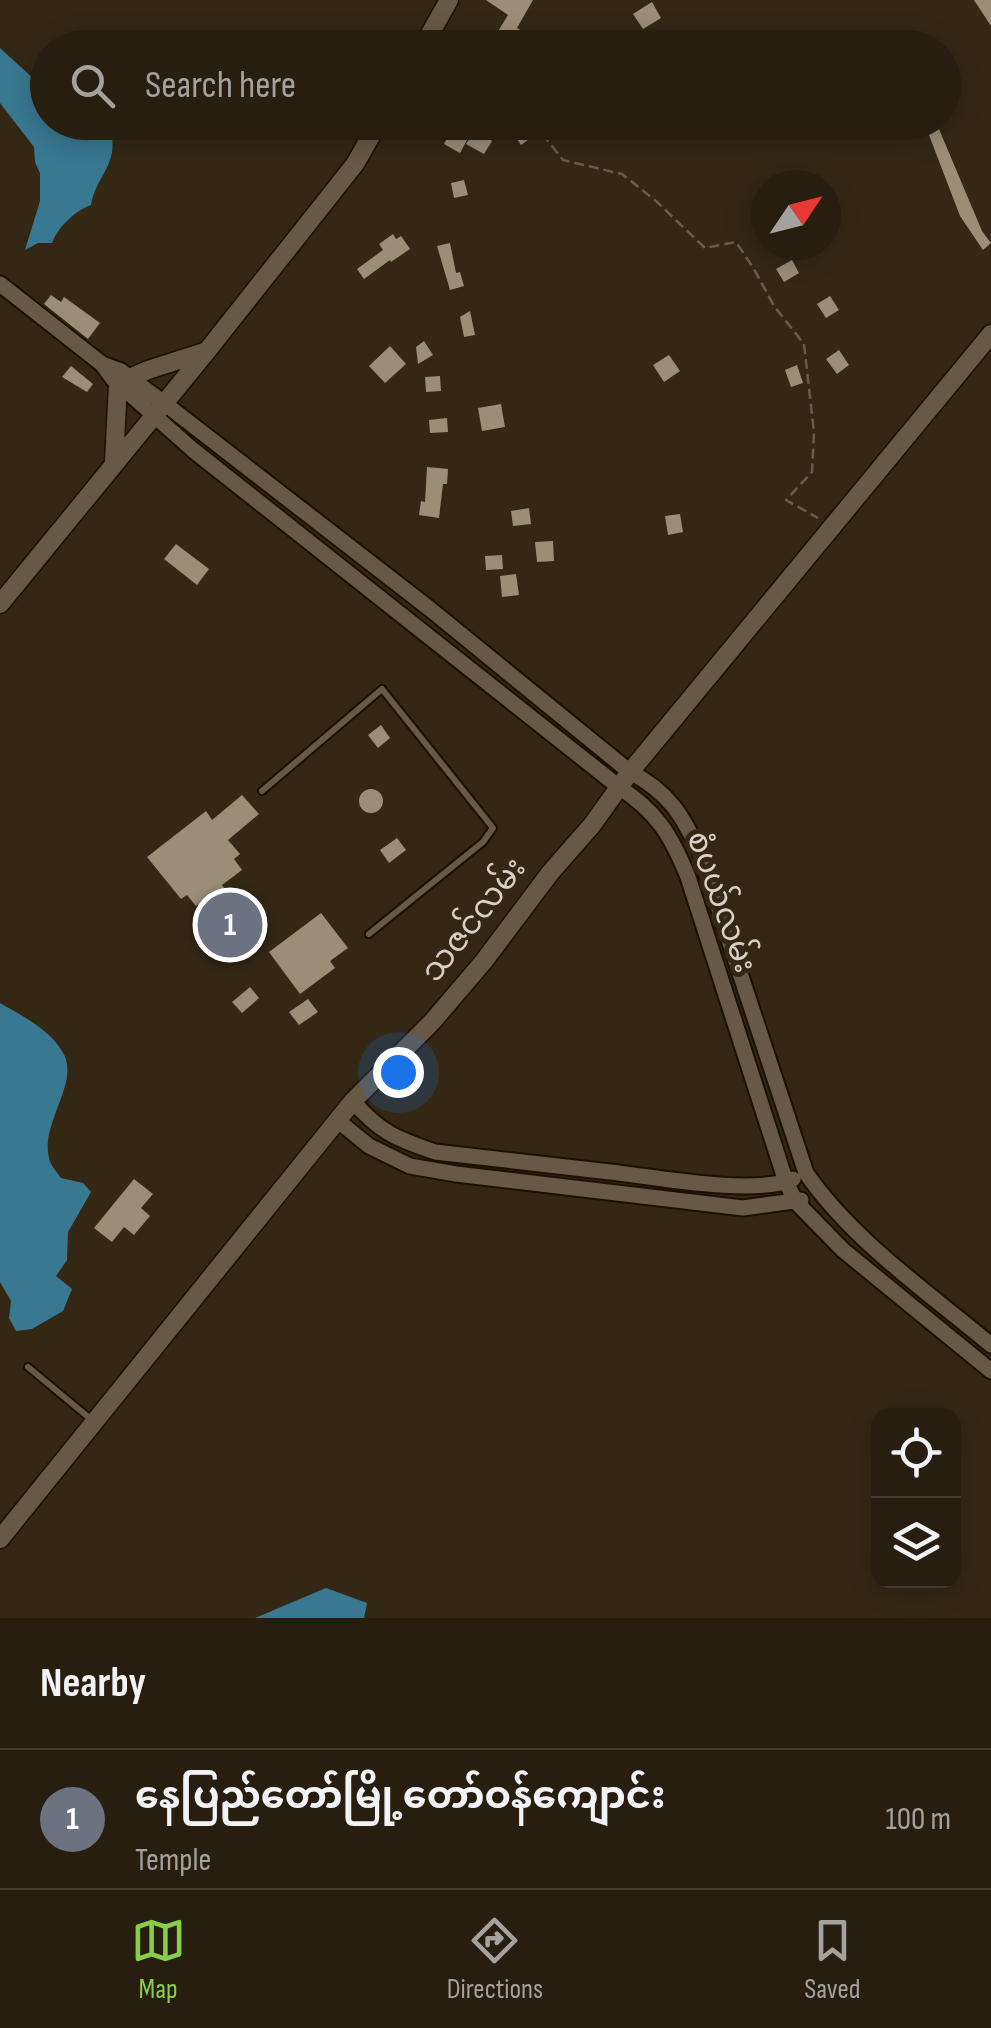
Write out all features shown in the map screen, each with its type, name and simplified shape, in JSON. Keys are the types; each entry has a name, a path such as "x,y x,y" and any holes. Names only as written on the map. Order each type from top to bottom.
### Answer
{"main road":[{"path":"432,30 449,0"},
{"path":"0,604 207,351 355,164 369,140"},
{"name":"သဇင်လမ်း","path":"0,1538 353,1100 432,1022 471,976 624,779 991,334"},
{"path":"114,462 125,381 207,351"}],"street":[{"name":"စံပယ်လမ်း","path":"0,284 159,409 430,609 624,779 660,820 675,845 786,1182 796,1202 843,1250 991,1371"},
{"name":"စံပယ်လမ်း","path":"624,779 652,784 686,822 701,855 806,1174 858,1233 991,1344"},
{"path":"353,1100 368,1119 395,1138 434,1152 750,1186 786,1182 806,1174"},
{"path":"338,1120 370,1146 410,1166 744,1208 796,1202 819,1192"}],"lane":[{"path":"262,791 382,689 493,828 484,842 369,934"},
{"path":"28,1368 94,1422"}],"path":[{"path":"547,140 563,160 622,174 705,248 736,242 774,306 804,344 814,432 812,472 786,500 832,526"}],"water":[{"path":"0,48 30,75 30,140 112,140 111,158 91,205 68,220 52,243 38,243 25,250 40,201 40,173 34,147 0,103"},
{"path":"0,1003 42,1029 62,1051 67,1075 50,1130 49,1158 61,1178 83,1183 91,1192 68,1232 67,1260 56,1276 72,1289 63,1311 32,1329 16,1331 9,1318 11,1301 0,1282"},
{"path":"326,1588 367,1603 364,1618 255,1618"}],"building":[{"path":"486,0 533,0 517,28 520,30 499,30 508,15"},
{"path":"974,0 991,0 991,26"},
{"path":"652,2 661,18 643,29 633,14"},
{"path":"446,140 467,140 460,153 444,144"},
{"path":"469,140 492,141 484,154 466,144"},
{"path":"931,140 944,140 982,231 991,243 983,250 960,216"},
{"path":"464,180 468,195 454,198 451,183"},
{"path":"393,234 396,239 401,236 410,249 364,279 357,269 383,250 379,244"},
{"path":"450,243 456,273 460,272 464,286 450,290 437,246"},
{"path":"792,260 799,273 784,282 776,269"},
{"path":"51,295 61,302 64,297 100,323 88,339 44,304"},
{"path":"830,296 839,310 826,318 817,304"},
{"path":"470,311 475,335 464,337 460,317"},
{"path":"424,341 433,355 418,364 416,347"},
{"path":"390,346 406,364 385,383 369,366"},
{"path":"839,350 849,365 837,374 826,359"},
{"path":"669,355 680,371 664,382 653,365"},
{"path":"797,365 803,383 791,387 785,370"},
{"path":"71,366 93,384 87,392 62,377"},
{"path":"440,376 441,391 426,392 425,377"},
{"path":"501,404 505,427 482,431 478,408"},
{"path":"447,418 448,432 430,433 429,420"},
{"path":"427,467 448,469 439,518 419,515 421,501 425,502"},
{"path":"529,508 531,524 513,526 511,511"},
{"path":"680,514 683,532 668,535 665,516"},
{"path":"553,541 554,561 537,562 535,542"},
{"path":"176,544 209,569 197,585 164,559"},
{"path":"502,555 503,569 486,570 485,556"},
{"path":"516,574 519,595 502,597 500,576"},
{"path":"381,725 390,738 378,748 368,735"},
{"path":"371,789 383,801 371,813 359,801"},
{"path":"242,795 259,814 228,840 240,854 234,859 242,870 222,885 226,890 217,897 214,892 196,906 187,895 181,899 147,857 206,811 212,820"},
{"path":"397,838 406,850 389,863 380,850"},
{"path":"321,913 348,948 330,961 335,968 300,994 269,952"},
{"path":"250,987 259,998 242,1013 232,1002"},
{"path":"308,999 318,1012 299,1025 289,1012"},
{"path":"134,1179 153,1194 141,1208 150,1216 134,1235 124,1227 112,1242 94,1228"}],"place":[{"name":"နေပြည်တော်မြို့တော်ဝန်ကျောင်း","path":"230,925"}]}
